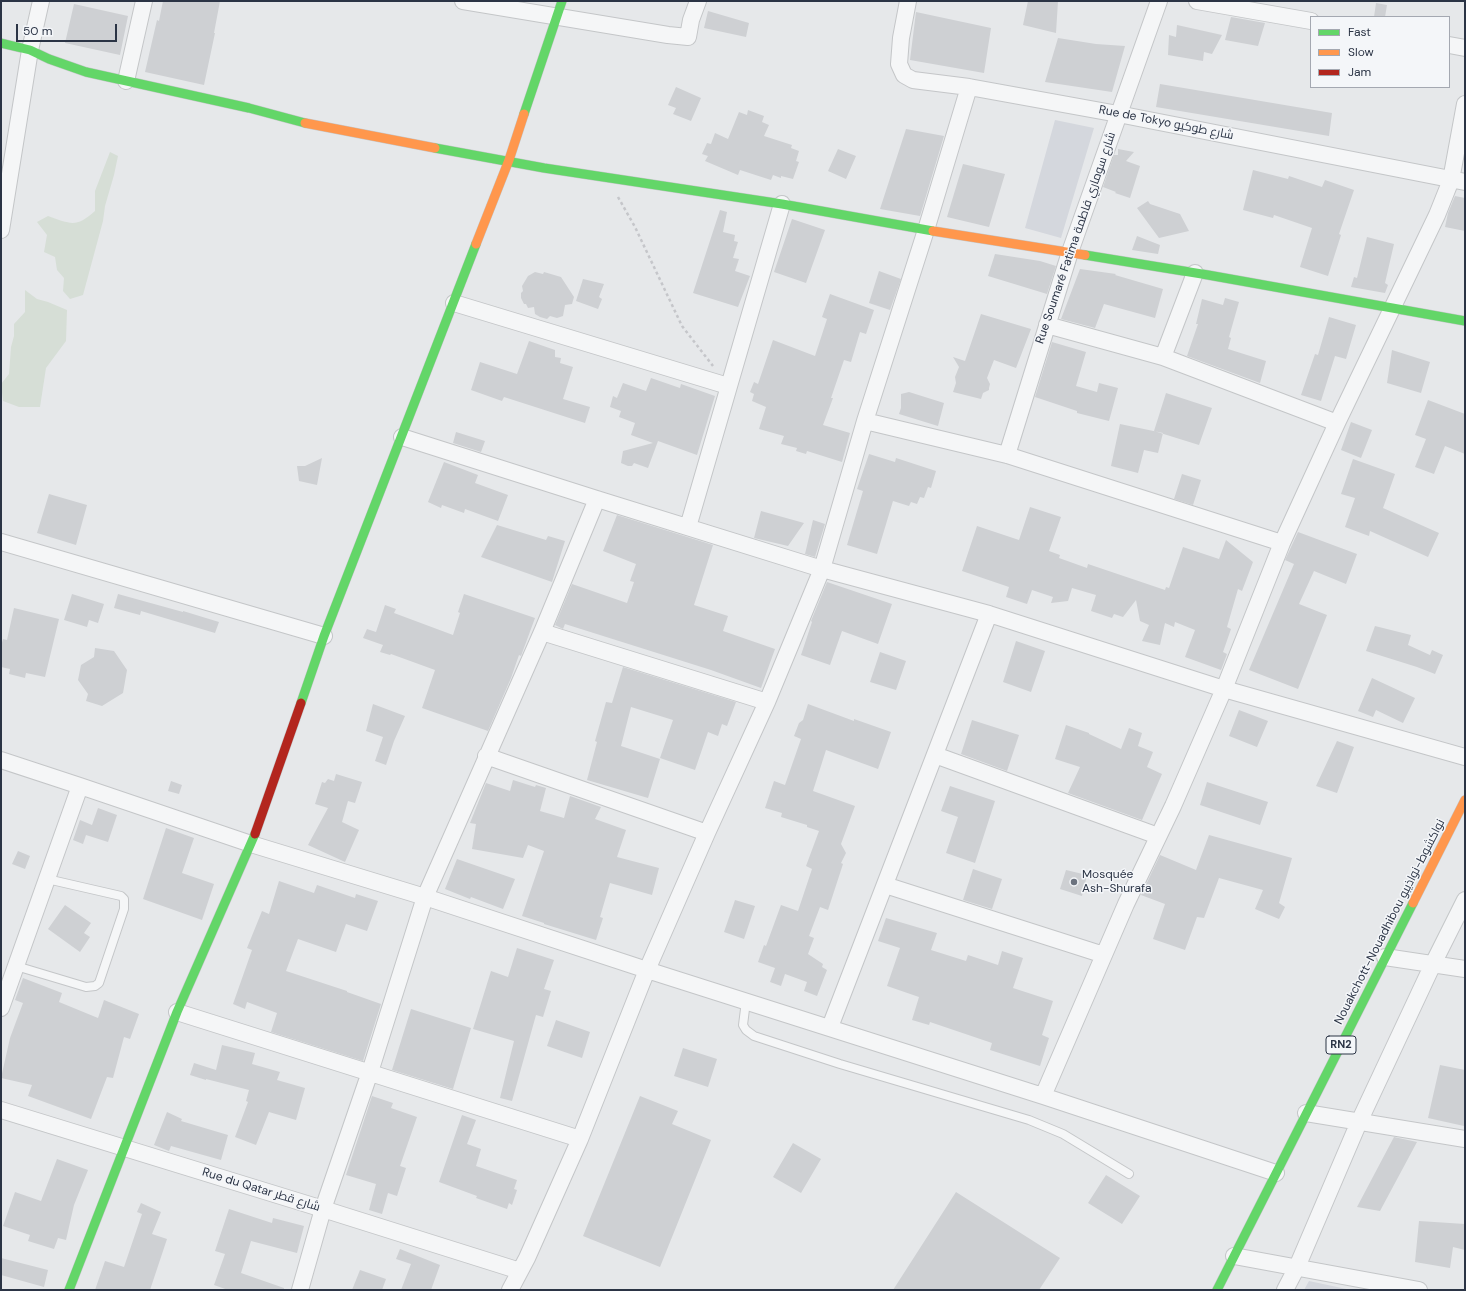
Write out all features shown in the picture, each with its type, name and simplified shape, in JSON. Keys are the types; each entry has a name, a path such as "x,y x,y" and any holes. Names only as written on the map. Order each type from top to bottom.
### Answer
{"main road":[{"path":"69,1290 177,1012 251,844 324,636 509,160 562,1"},
{"path":"1,43 30,50 67,66 249,108 303,123 608,178 782,204 926,230 1196,273 1465,321"},
{"name":"Nouakchott-Nouadhibou نواكشوط-نواذيبو","path":"1217,1290 1465,800"}],"street":[{"path":"1,230 30,50 41,1"},
{"path":"126,80 144,1"},
{"path":"464,1 688,37 691,20 698,1"},
{"name":"Rue de Tokyo شارع طوكيو","path":"908,1 901,38 899,64 904,75 913,80 969,87 1118,114 1458,181"},
{"name":"Rue Soumaré Fatima شارع سوماري فاطمة","path":"1006,455 1070,252 1159,1"},
{"path":"1197,1 1310,21"},
{"path":"1450,45 1465,48"},
{"path":"510,1290 520,1272 580,1138 647,970 707,833 767,702 822,569 865,421 926,230 969,87"},
{"path":"1043,1096 1126,904 1173,806 1224,689 1282,543 1336,423 1434,222 1458,181 1465,104"},
{"path":"688,527 782,204"},
{"path":"1163,357 1196,273"},
{"path":"454,303 728,386"},
{"path":"1047,325 1163,357 1336,423"},
{"path":"865,421 1006,455 1282,543"},
{"path":"402,437 822,569 989,614 1224,689 1465,757"},
{"path":"300,1290 323,1209 370,1072 425,897 542,632 597,499"},
{"path":"1,542 324,636"},
{"path":"830,1027 989,614"},
{"path":"542,632 767,702"},
{"path":"935,755 1158,836"},
{"path":"486,756 707,833"},
{"path":"1,760 251,844 425,897 647,970 1043,1096 1276,1173"},
{"path":"1,1008 80,786"},
{"path":"885,885 1104,955"},
{"path":"1285,1290 1359,1122 1433,964 1465,900"},
{"path":"1385,957 1465,969"},
{"path":"177,1012 580,1138"},
{"name":"Rue du Qatar شارع قطر","path":"1,1110 323,1209 520,1272"},
{"path":"1306,1113 1465,1139"},
{"path":"1234,1256 1419,1290"}],"lane":[{"path":"16,966 86,987 95,986 99,983 124,909 124,899 121,896 47,879"},
{"path":"746,1001 742,1025 754,1036 840,1064 1029,1120 1063,1134 1129,1174"}],"path":[{"path":"608,178 635,227 682,326 714,368"}],"shaded area":[{"path":"1055,120 1094,128 1061,238 1025,228"},
{"path":"110,152 118,156 105,206 103,221 83,295 70,299 63,291 64,278 57,270 55,257 44,252 47,235 37,222 48,216 73,223 83,220 95,211 95,191"},
{"path":"25,290 37,299 67,310 66,341 46,368 40,407 19,407 3,401 1,384 9,374 14,324 25,312"},
{"path":"1309,1281 1351,1290 1304,1290"}],"building":[{"path":"163,1 220,1 204,85 145,72"},
{"path":"1028,1 1058,1 1056,33 1023,25"},
{"path":"1376,3 1387,5 1385,16 1374,16"},
{"path":"74,4 128,16 120,55 65,43"},
{"path":"708,11 749,23 746,37 704,28"},
{"path":"916,12 991,28 984,73 910,60"},
{"path":"1231,17 1265,23 1258,46 1225,40"},
{"path":"1177,25 1222,35 1212,54 1204,52 1203,61 1168,55 1169,35 1176,37"},
{"path":"1058,38 1096,44 1125,46 1112,92 1045,82"},
{"path":"1160,84 1332,113 1329,136 1156,107"},
{"path":"676,87 701,98 691,121 673,114 676,108 668,105"},
{"path":"748,110 764,116 762,122 769,125 764,136 792,145 791,148 799,151 796,161 799,162 793,179 781,176 781,178 773,175 771,180 740,170 738,175 705,161 708,156 702,154 707,143 711,144 715,133 728,139 739,112 747,115"},
{"path":"906,129 944,136 920,216 880,209"},
{"path":"838,149 856,156 846,179 828,171"},
{"path":"1118,149 1134,152 1126,161 1140,166 1130,198 1103,187 1114,155 1118,155"},
{"path":"963,164 1005,174 989,227 947,217"},
{"path":"1253,170 1288,179 1289,176 1322,187 1325,180 1354,190 1339,234 1341,235 1328,276 1300,267 1312,228 1274,215 1273,218 1243,210"},
{"path":"1455,196 1465,198 1465,231 1445,227 1448,213"},
{"path":"1148,201 1150,204 1180,214 1189,231 1159,238 1137,208"},
{"path":"720,210 727,212 723,232 735,235 734,241 738,242 733,258 739,259 735,271 750,276 738,307 693,293"},
{"path":"792,219 825,230 806,283 774,272"},
{"path":"1137,236 1160,245 1158,254 1132,250"},
{"path":"1367,237 1394,244 1385,283 1388,285 1385,293 1351,287 1354,277 1357,278"},
{"path":"995,254 1040,261 1056,266 1047,294 988,276"},
{"path":"1080,269 1116,274 1115,275 1163,289 1155,318 1104,304 1095,328 1061,319"},
{"path":"879,271 901,279 890,310 869,303"},
{"path":"535,272 543,274 544,272 561,277 574,297 572,304 565,305 563,316 557,318 550,316 547,319 540,317 535,314 534,307 528,308 526,304 524,304 521,298 521,293 523,291 522,286 528,276"},
{"path":"583,279 604,284 599,297 602,299 598,309 576,301"},
{"path":"830,294 874,310 866,334 860,332 851,362 844,360 831,398 833,398 823,425 850,433 842,462 807,451 806,454 796,451 797,448 781,444 784,436 759,429 766,407 752,401 754,394 750,392 754,382 758,384 773,340 815,356 827,319 822,317"},
{"path":"1225,298 1239,302 1229,337 1231,338 1228,349 1266,361 1260,383 1187,356 1198,324 1196,324 1202,299 1223,305"},
{"path":"981,314 1031,329 1016,368 994,360 987,378 990,384 989,390 983,393 981,399 953,392 956,383 955,377 959,367 953,357 965,361"},
{"path":"1329,317 1356,325 1346,359 1335,356 1321,401 1301,395 1315,354 1318,355"},
{"path":"529,341 555,350 555,357 561,358 560,363 573,367 563,399 590,407 585,423 504,397 502,401 471,390 480,362 517,374"},
{"path":"1052,342 1086,352 1076,386 1097,392 1099,383 1118,388 1109,421 1077,413 1077,411 1035,397"},
{"path":"1392,350 1430,362 1421,393 1387,383"},
{"path":"651,378 680,388 681,384 715,396 697,455 658,441 648,468 634,463 632,466 628,466 621,463 623,451 653,443 631,435 635,423 619,417 621,411 610,407 613,396 617,398 623,383 646,391"},
{"path":"909,392 944,403 938,426 899,414 901,408 901,394"},
{"path":"1166,393 1212,408 1199,445 1154,431"},
{"path":"1428,400 1465,414 1465,454 1445,446 1434,474 1415,467 1426,439 1415,435"},
{"path":"1351,422 1372,430 1361,458 1341,450"},
{"path":"1120,424 1163,433 1158,453 1144,450 1138,473 1111,466"},
{"path":"456,432 485,441 481,452 453,443"},
{"path":"869,454 895,462 896,458 936,471 931,488 928,487 924,498 920,497 917,504 911,502 909,506 893,501 877,554 847,545 863,491 857,489"},
{"path":"322,458 317,485 299,481 297,466 305,466"},
{"path":"1353,459 1395,474 1383,508 1439,533 1428,557 1370,531 1369,536 1345,527 1355,498 1341,494"},
{"path":"444,462 478,475 475,483 508,495 498,521 465,509 464,513 442,505 441,508 428,502"},
{"path":"1182,474 1201,480 1193,505 1174,499"},
{"path":"49,494 87,505 76,545 37,533"},
{"path":"1030,507 1061,517 1049,551 1060,555 1059,558 1087,568 1088,564 1165,590 1166,587 1169,588 1183,547 1219,559 1226,540 1253,562 1242,591 1238,589 1227,627 1231,629 1223,652 1227,654 1221,670 1185,657 1195,630 1175,622 1174,627 1165,623 1160,645 1142,641 1149,625 1140,621 1136,600 1123,617 1114,614 1112,618 1091,611 1096,595 1072,588 1068,601 1051,603 1053,597 1032,590 1027,604 1006,597 1009,587 962,571 977,526 1019,540"},
{"path":"761,511 804,523 788,546 754,538"},
{"path":"617,515 713,545 694,605 728,616 723,631 775,649 761,688 711,670 565,624 563,629 555,625 572,584 627,603 634,582 630,581 636,564 603,551"},
{"path":"813,520 825,524 815,557 805,554"},
{"path":"497,525 546,540 548,536 565,541 552,582 481,557"},
{"path":"1298,532 1357,554 1346,584 1314,571 1299,604 1327,615 1298,689 1249,670 1294,564 1285,560"},
{"path":"827,582 892,604 878,644 842,631 830,665 801,655 812,622 811,621"},
{"path":"72,594 104,604 98,623 89,620 87,627 64,620"},
{"path":"118,594 219,622 215,633 141,611 140,615 114,608"},
{"path":"464,594 535,618 521,656 519,655 511,678 488,731 422,708 435,670 391,654 380,652 383,645 363,638 367,629 376,632 385,605 396,609 394,613 453,635"},
{"path":"14,608 59,619 45,677 26,673 25,678 9,674 10,669 1,667 1,646 3,639 7,640"},
{"path":"1375,626 1411,635 1408,645 1430,655 1432,650 1443,655 1435,674 1366,651"},
{"path":"1016,641 1045,651 1031,692 1003,682"},
{"path":"95,648 114,651 127,670 123,693 102,706 86,701 88,694 78,680 81,665 94,657"},
{"path":"880,652 906,661 896,690 870,682"},
{"path":"623,667 736,702 727,726 722,724 718,736 708,732 695,770 660,758 673,720 631,707 621,746 660,759 648,798 587,780 597,742 595,741 606,702 612,703"},
{"path":"1372,678 1415,698 1403,723 1376,710 1373,717 1358,711"},
{"path":"373,704 405,716 394,741 386,765 375,761 383,737 366,731"},
{"path":"808,704 854,721 854,719 891,732 878,769 826,750 813,791 855,806 841,844 846,853 841,863 843,864 828,910 820,907 809,936 814,938 808,954 823,964 822,967 827,970 817,996 804,991 807,982 785,974 781,986 770,982 775,968 758,962 764,945 766,946 781,905 798,911 812,869 806,866 819,831 807,827 807,825 781,817 782,813 765,808 774,781 785,785 801,739 794,736 799,723 803,720"},
{"path":"1239,710 1268,721 1257,747 1229,736"},
{"path":"972,720 1019,735 1007,771 961,754"},
{"path":"1066,725 1089,733 1121,749 1129,728 1142,733 1138,746 1153,752 1147,767 1162,774 1142,820 1068,793 1080,767 1055,759"},
{"path":"1337,741 1354,747 1337,793 1316,786"},
{"path":"336,774 362,782 355,803 348,801 342,822 359,830 345,862 308,845 328,808 315,804 322,782 325,783 328,779 334,781"},
{"path":"513,780 535,787 536,785 546,788 540,811 564,818 570,796 601,807 595,819 626,830 617,857 659,868 652,895 610,883 600,917 603,918 596,940 522,916 544,851 528,845 523,858 472,849 476,824 470,823 486,783 510,791"},
{"path":"171,781 182,785 179,794 168,791"},
{"path":"1207,782 1268,802 1260,825 1200,805"},
{"path":"950,786 995,801 975,863 946,853 958,817 941,811"},
{"path":"98,808 117,815 108,842 86,835 83,844 73,840 80,820 92,825"},
{"path":"166,828 194,838 182,873 214,884 202,920 143,899"},
{"path":"1209,835 1292,858 1279,903 1285,907 1279,919 1255,909 1263,890 1219,878 1204,918 1197,917 1185,950 1153,939 1165,904 1141,895 1160,855 1196,870"},
{"path":"18,851 30,856 25,869 12,864"},
{"path":"457,859 515,879 503,909 471,897 470,899 445,889"},
{"path":"973,869 1002,879 992,909 963,900"},
{"name":"Mosquée Ash-Shurafa","path":"1066,870 1087,875 1082,896 1060,889"},
{"path":"279,881 314,893 317,885 355,898 356,894 378,901 367,931 346,924 336,952 298,939 286,971 381,1004 363,1061 271,1032 277,1013 247,1002 245,1009 233,1004 252,950 247,948 262,911 269,914"},
{"path":"735,900 755,906 744,939 724,932"},
{"path":"65,905 91,923 84,933 90,937 80,952 48,929"},
{"path":"886,918 937,933 931,950 966,961 968,955 998,965 1002,951 1023,958 1013,988 1053,1001 1042,1035 1049,1038 1040,1066 990,1050 992,1043 930,1022 929,1025 912,1020 919,997 887,986 900,948 878,941"},
{"path":"517,948 554,960 544,989 551,991 543,1017 536,1015 512,1101 500,1098 514,1041 473,1029 491,971 508,977"},
{"path":"23,978 62,993 59,1002 98,1018 104,1000 139,1014 130,1039 124,1037 113,1078 107,1077 91,1119 28,1096 32,1085 1,1078 10,1038 23,1003 15,1000"},
{"path":"411,1009 471,1028 453,1089 392,1070"},
{"path":"556,1020 590,1032 582,1058 547,1046"},
{"path":"222,1045 255,1053 252,1064 280,1072 277,1080 305,1088 296,1120 269,1112 256,1145 235,1137 248,1102 246,1101 249,1090 190,1075 194,1063 216,1070"},
{"path":"683,1048 717,1059 708,1087 674,1076"},
{"path":"1440,1065 1465,1070 1464,1126 1428,1118"},
{"path":"372,1096 393,1103 391,1108 417,1117 400,1166 406,1168 397,1196 388,1193 382,1214 369,1210 376,1184 346,1175"},
{"path":"640,1096 678,1111 672,1124 711,1140 660,1267 583,1236"},
{"path":"167,1112 182,1119 181,1121 228,1135 221,1160 171,1146 169,1151 154,1145"},
{"path":"462,1115 476,1120 467,1144 481,1149 476,1166 517,1180 514,1189 517,1190 512,1205 509,1203 507,1209 476,1198 477,1196 439,1182"},
{"path":"1394,1137 1417,1142 1380,1211 1357,1207"},
{"path":"793,1143 821,1159 801,1193 773,1177"},
{"path":"57,1159 88,1170 74,1205 66,1240 58,1238 54,1249 28,1241 30,1235 3,1226 15,1192 41,1201"},
{"path":"1106,1175 1140,1196 1122,1224 1088,1203"},
{"path":"956,1192 1060,1258 1039,1290 893,1290"},
{"path":"141,1203 161,1212 152,1234 167,1239 150,1290 95,1290 105,1261 124,1267 142,1214 137,1212"},
{"path":"229,1209 272,1223 273,1218 304,1226 297,1253 251,1241 241,1273 284,1288 284,1290 228,1290 214,1285 225,1254 215,1251"},
{"path":"1419,1221 1465,1224 1465,1250 1453,1247 1450,1268 1415,1262"},
{"path":"400,1249 440,1265 431,1290 401,1290 411,1264 396,1259"},
{"path":"1,1258 48,1270 44,1287 1,1275"},
{"path":"360,1270 386,1279 382,1290 352,1290"}],"traffic: fast":[{"path":"524,114 562,1"},
{"path":"1,43 30,50 49,59 86,72 249,108 305,123"},
{"path":"435,148 544,168 782,204 933,231"},
{"path":"301,703 324,636 476,244"},
{"path":"1085,255 1208,275 1465,321"},
{"path":"69,1290 177,1012 255,834"},
{"path":"1217,1290 1413,903"}],"traffic: slow":[{"path":"476,244 509,160 524,114"},
{"path":"305,123 435,148"},
{"path":"933,231 1085,255"},
{"path":"1413,903 1465,800"}],"traffic: jam":[{"path":"255,834 301,703"}],"place":[{"name":"Mosquée Ash-Shurafa","path":"1074,882"}]}
